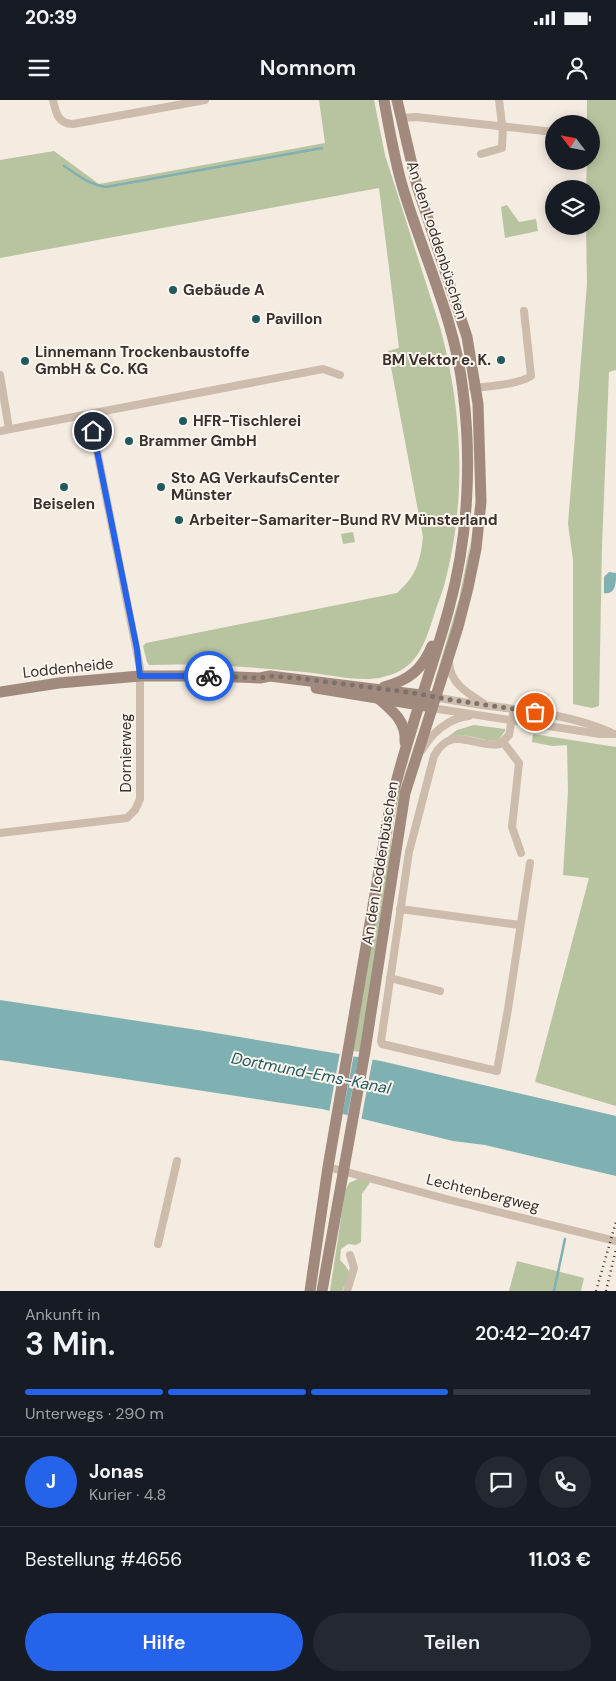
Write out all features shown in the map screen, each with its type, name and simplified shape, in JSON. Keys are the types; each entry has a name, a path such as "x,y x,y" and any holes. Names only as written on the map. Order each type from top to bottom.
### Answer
{"main road":[{"name":"An den Loddenbüschen","path":"310,1291 328,1167 350,1048 385,829 403,754 449,608 465,520 467,437 463,389 444,309 402,185 384,100"},
{"name":"An den Loddenbüschen","path":"322,1291 365,1050 403,804 412,767 450,653 468,588 476,549 481,502 480,438 476,387 467,337 417,186 397,100"},
{"path":"403,754 405,739 403,728 396,714 378,693 407,679 421,667 449,608"},
{"name":"Loddenheide","path":"0,692 59,683 140,676 260,678 270,676 297,678 434,702"}],"street":[{"path":"53,100 58,118 69,124 204,100"},
{"path":"481,154 502,148 499,100"},
{"path":"401,118 416,117 545,131"},
{"path":"463,389 526,379 531,376 524,311"},
{"path":"0,431 323,369 340,375"},
{"path":"0,375 9,429"},
{"name":"Dornierweg","path":"0,833 119,820 127,818 132,814 140,799 140,676 136,644 90,415"},
{"path":"450,653 449,668 454,679 462,689 485,704"},
{"path":"434,702 485,704 514,709 568,720 614,734"},
{"path":"434,702 479,715 600,734 614,734"},
{"path":"514,709 509,735 504,742 519,763 512,827 521,853"},
{"path":"412,767 430,738 440,728 459,718 479,715"},
{"name":"An den Loddenbüschen","path":"504,742 493,745 466,738 456,739 443,745 436,752 411,841 382,1044 497,1071 530,863"},
{"name":"An den Loddenbüschen","path":"400,909 520,925"},
{"path":"390,978 440,991"},
{"path":"158,1244 177,1160"},
{"name":"Lechtenbergweg","path":"328,1167 450,1200 616,1240"},
{"path":"347,1291 354,1268 350,1255"}],"green space":[{"path":"319,100 374,100 385,155 440,327 453,388 459,452 457,515 453,547 444,585 420,650 406,667 396,673 383,677 354,679 304,672 227,666 149,665 143,646 146,643 397,593 413,575 423,537 388,351 399,348 379,188 0,258 0,160 54,151 99,184 325,143"},
{"path":"587,100 616,100 616,370 609,372 602,546 599,706 592,708 573,704 573,560 568,524 587,284 586,235 600,235 600,180 586,180 587,170 600,170 600,115 587,115"},
{"path":"507,205 519,222 536,219 538,231 505,238 501,207"},
{"path":"353,532 355,542 343,544 341,534"},
{"path":"471,540 457,612 437,681 435,680 459,599"},
{"path":"421,716 402,782 395,816 360,1052 353,1051 400,780"},
{"path":"474,725 505,729 505,731 498,741 465,736 445,739 457,730"},
{"path":"533,734 616,747 616,1106 535,1082 589,878 563,875 568,791 567,745 552,746 532,742"},
{"path":"358,1179 371,1181 362,1194 361,1242 356,1245 348,1244 341,1249 340,1260 349,1271 349,1277 342,1291 330,1291 345,1191 349,1183"},
{"path":"517,1261 584,1278 581,1291 509,1291"}],"water":[{"path":"609,572 616,573 615,584 611,592 604,593 604,577"},
{"name":"Dortmund-Ems-Kanal","path":"0,1000 204,1031 381,1061 616,1116 616,1176 485,1145 453,1141 322,1109 0,1060"}],"pier":[{"path":"340,1052 354,1054 342,1116 329,1113"},
{"path":"359,1055 373,1057 361,1121 347,1118"}],"waterway":[{"path":"64,166 89,182 106,187 322,148"},
{"path":"554,1291 565,1239"}],"railway":[{"path":"596,1291 616,1222"},
{"path":"606,1291 616,1249"}],"way so far":[{"path":"209,676 297,678 414,693 535,712"}],"place":[{"name":"Gebäude A","path":"173,290"},
{"name":"Pavillon","path":"256,319"},
{"name":"BM Vektor e. K.","path":"501,360"},
{"name":"Linnemann Trockenbaustoffe GmbH & Co. KG","path":"25,361"},
{"name":"HFR-Tischlerei","path":"183,421"},
{"name":"Brammer GmbH","path":"129,441"},
{"name":"Beiselen","path":"64,487"},
{"name":"Sto AG VerkaufsCenter Münster","path":"161,487"},
{"name":"Arbeiter-Samariter-Bund RV Münsterland","path":"179,520"}],"route":[{"path":"93,431 137,649 140,676 209,676"}]}
